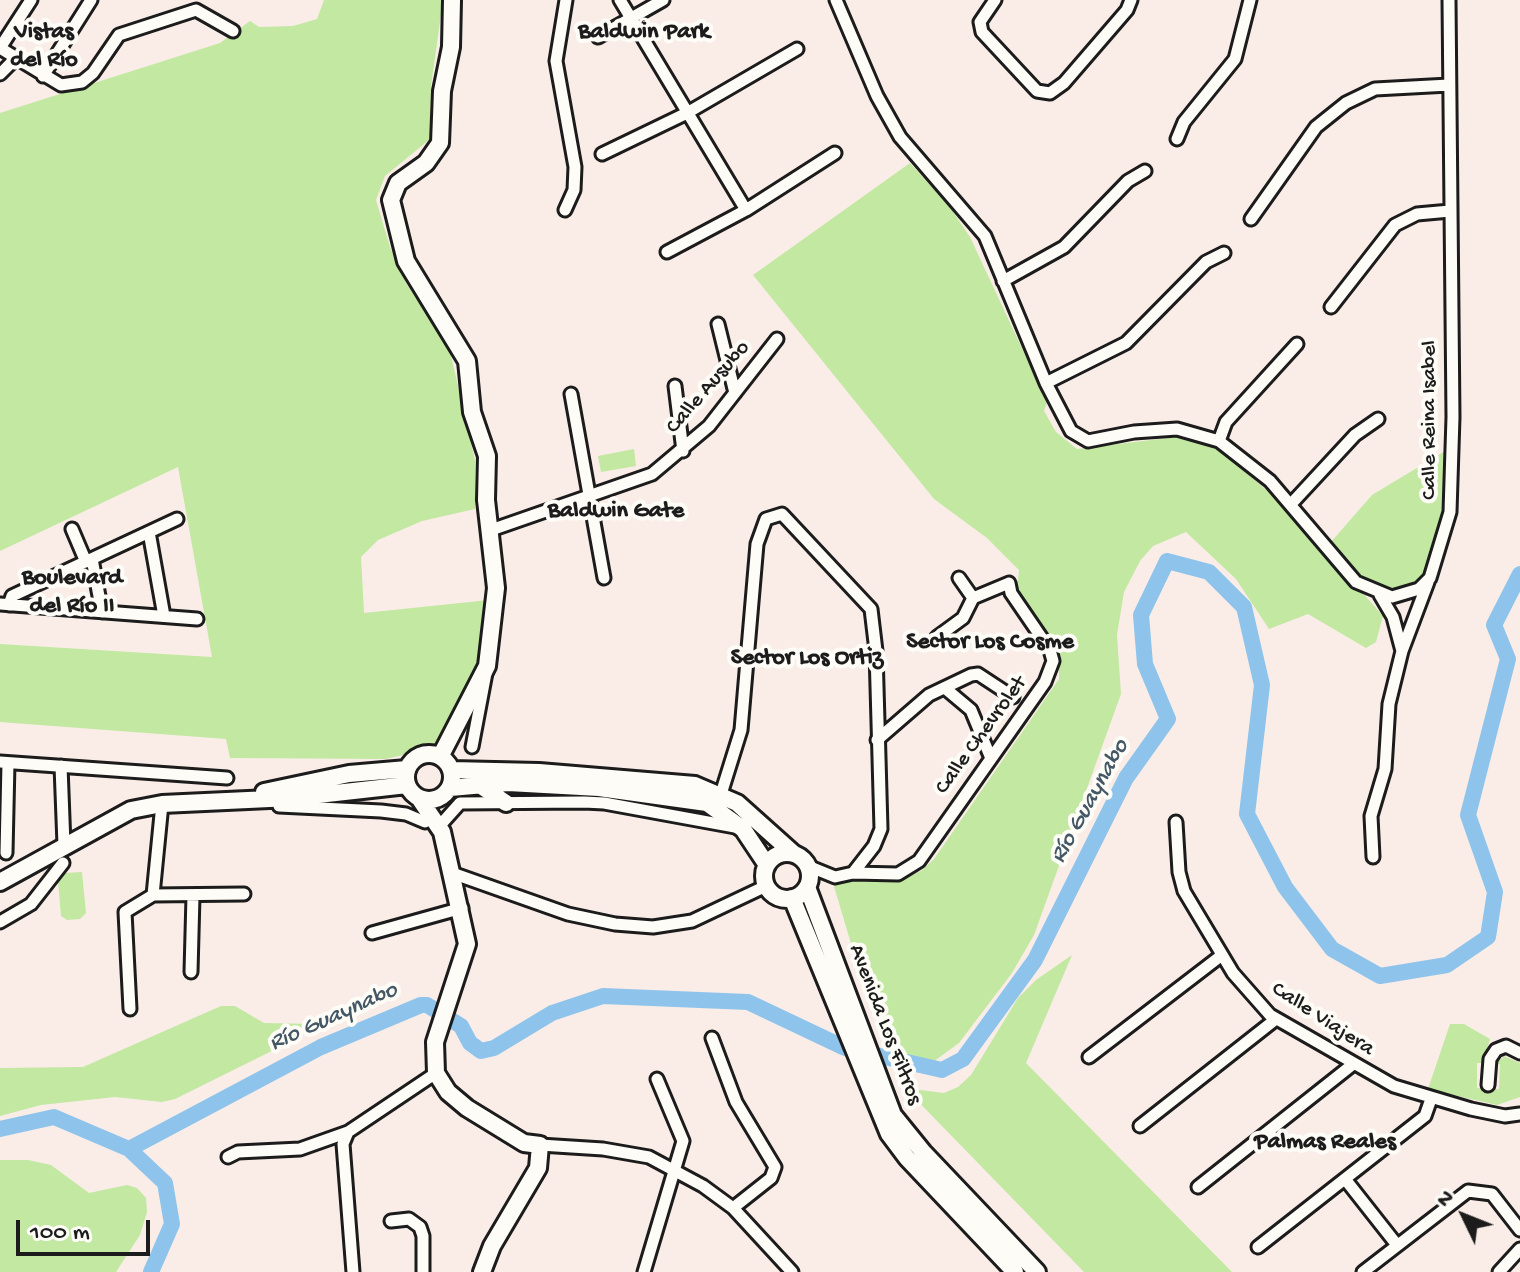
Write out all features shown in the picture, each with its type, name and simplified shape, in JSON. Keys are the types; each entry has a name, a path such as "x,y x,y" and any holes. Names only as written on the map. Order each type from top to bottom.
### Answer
{"main road":[{"path":"440,757 487,666 496,588 485,483 487,456 472,412 467,361 406,261 391,200 398,183 426,163 440,143 442,91 451,47 452,0"},
{"path":"0,882 115,816 162,804 291,798 407,777 422,755 440,757 451,770 695,785 721,794 744,808 771,836 808,866 807,887 792,898 779,898 766,886 767,865 743,829 707,803 599,788 478,784 447,792 431,800 419,798"},
{"path":"451,770 442,827 462,908 467,944 456,986 435,1042 436,1073 448,1092 467,1108 524,1143 540,1145 538,1168 492,1246 482,1272"},
{"path":"407,777 442,827"},
{"path":"478,784 506,803"},
{"path":"767,865 777,855 794,854"},
{"name":"Avenida Los Filtros","path":"807,887 835,980 886,1116 907,1158 1015,1272"},
{"name":"Avenida Los Filtros","path":"792,898 835,980"},
{"name":"Avenida Los Filtros","path":"886,1116 1037,1272"}],"street":[{"path":"31,0 0,48 61,85 82,82 93,73 119,35 196,10 233,31"},
{"path":"43,76 91,0"},
{"path":"565,210 574,190 575,167 556,61 566,0"},
{"path":"620,0 746,210"},
{"path":"598,37 663,0"},
{"path":"836,0 877,96 900,137 979,225 1064,424 1076,436 1088,441 1134,432 1177,429 1219,441 1255,467 1292,503 1356,582 1380,595 1407,595 1430,578"},
{"path":"995,0 980,22 982,32 1037,91 1050,93 1064,83 1127,10 1131,0"},
{"path":"1177,139 1184,122 1235,59 1250,0"},
{"name":"Calle Reina Isabel","path":"1373,857 1371,816 1385,769 1389,704 1402,651 1430,578 1450,512 1449,0"},
{"path":"602,154 687,113 797,49"},
{"path":"0,74 16,58"},
{"path":"1251,219 1316,127 1346,103 1375,89 1449,85"},
{"path":"667,252 746,210 835,153"},
{"path":"1003,281 1064,247 1128,181 1145,171"},
{"path":"1331,307 1395,225 1417,214 1450,211"},
{"path":"1046,383 1126,343 1206,262 1224,253"},
{"path":"718,324 735,393"},
{"name":"Calle Ausubo","path":"491,530 635,483 683,451 735,393 777,339"},
{"path":"1219,441 1226,422 1297,344"},
{"path":"675,386 683,451"},
{"path":"571,394 604,578"},
{"path":"1292,503 1355,435 1378,419"},
{"path":"721,794 741,730 757,544 762,525 772,516 782,514 871,609 876,651 881,829 874,846 853,873"},
{"path":"5,604 12,596 177,519"},
{"path":"72,529 89,560 102,612"},
{"path":"149,532 164,616"},
{"path":"937,637 963,618 973,598 959,578"},
{"name":"Calle Chevrolet","path":"808,866 835,877 853,873 898,874 919,861 990,756 1033,703 1053,661 1050,650 1011,593 1009,583 973,598"},
{"path":"1380,595 1393,617 1402,651"},
{"path":"5,604 197,619"},
{"path":"472,747 484,700 487,666"},
{"path":"877,740 929,695 978,674 1013,697"},
{"path":"946,689 971,710 990,756"},
{"path":"6,853 4,762 227,778"},
{"path":"61,766 64,845"},
{"path":"223,801 233,806 381,811 406,814 425,822"},
{"path":"442,827 460,803 604,803 743,829"},
{"path":"153,895 162,804"},
{"name":"Calle Viajera","path":"1176,822 1181,882 1222,955 1251,996 1276,1019 1352,1065 1394,1086 1431,1099 1516,1114"},
{"path":"0,922 31,904 63,863"},
{"path":"452,873 568,914 615,924 653,927 692,921 766,886"},
{"path":"130,1009 125,912 153,895 244,894"},
{"path":"191,972 193,896"},
{"path":"372,933 462,908"},
{"path":"1089,1057 1222,955"},
{"path":"1140,1126 1276,1019"},
{"path":"712,1038 736,1102 775,1167 771,1178 733,1208"},
{"path":"1488,1085 1490,1059 1496,1050 1506,1046 1520,1053"},
{"path":"1198,1187 1352,1065"},
{"path":"228,1157 238,1152 300,1149 348,1132 436,1073"},
{"path":"644,1272 683,1141 657,1079"},
{"path":"1258,1247 1425,1116 1431,1099"},
{"path":"1516,1114 1520,1127"},
{"path":"348,1132 343,1144 353,1272"},
{"path":"540,1145 603,1149 649,1157 733,1208 792,1272"},
{"path":"1345,1179 1397,1245"},
{"path":"1363,1272 1462,1194 1473,1190 1492,1194 1520,1230"},
{"path":"391,1221 409,1219 420,1227 423,1272"},
{"path":"1499,1272 1520,1249"}],"green space":[{"path":"324,0 443,0 431,86 430,139 385,176 376,200 390,247 406,283 450,351 475,460 475,509 422,521 378,540 361,557 364,613 489,600 481,664 436,748 385,759 230,758 226,739 0,722 0,644 212,657 178,467 0,551 0,113 220,43 250,21 259,27 293,26 317,19"},
{"path":"910,163 949,206 970,237 1047,402 1044,411 1056,432 1077,449 1176,437 1218,449 1290,510 1383,616 1376,642 1366,648 1308,614 1269,629 1236,579 1186,532 1153,546 1140,561 1124,592 1117,635 1121,694 1034,935 1012,973 959,1043 933,1062 919,1065 893,1057 858,967 833,883 854,878 875,880 905,876 921,871 934,859 1059,679 1059,668 1023,608 1017,591 1019,570 987,538 934,499 753,275"},
{"path":"634,449 636,466 601,472 598,456"},
{"path":"1445,451 1443,512 1427,571 1414,585 1392,592 1368,582 1350,568 1331,542 1372,495"},
{"path":"82,872 86,913 80,919 67,920 61,916 58,881 65,873"},
{"path":"1072,955 1026,1063 1232,1272 1084,1272 905,1088 944,1093 958,1087 971,1075 1018,998 1036,980"},
{"path":"221,1006 235,1006 264,1023 316,1024 310,1032 175,1099 162,1102 115,1097 41,1105 0,1116 0,1068 83,1067"},
{"path":"1450,1024 1464,1024 1490,1039 1483,1063 1477,1063 1477,1088 1499,1089 1500,1064 1496,1064 1504,1056 1520,1063 1520,1097 1497,1105 1428,1089"},
{"path":"0,1160 28,1160 51,1165 89,1193 127,1185 137,1188 146,1198 147,1212 140,1235 116,1272 0,1272"}],"waterway":[{"name":"Río Guaynabo","path":"129,1149 321,1047 421,1005 427,1005 461,1026 470,1043 481,1051 494,1048 552,1013 603,996 748,1002 845,1048 942,1070 963,1059 1035,960 1126,778 1168,719 1145,664 1141,615 1167,561 1209,572 1244,607 1262,685 1247,814 1285,887 1332,949 1380,976 1447,965 1488,937 1495,892 1468,815 1508,659 1494,625 1520,574"},
{"name":"Río Guaynabo","path":"0,1129 54,1117 129,1149 165,1183 172,1224 151,1272"}],"district":[{"name":"Baldwin Park","path":"644,33"},
{"name":"Vistas del Río","path":"44,47"},
{"name":"Baldwin Gate","path":"616,512"},
{"name":"Boulevard del Río II","path":"72,593"},
{"name":"Sector Los Cosme","path":"990,643"},
{"name":"Sector Los Ortiz","path":"807,659"},
{"name":"Palmas Reales","path":"1325,1143"}]}
